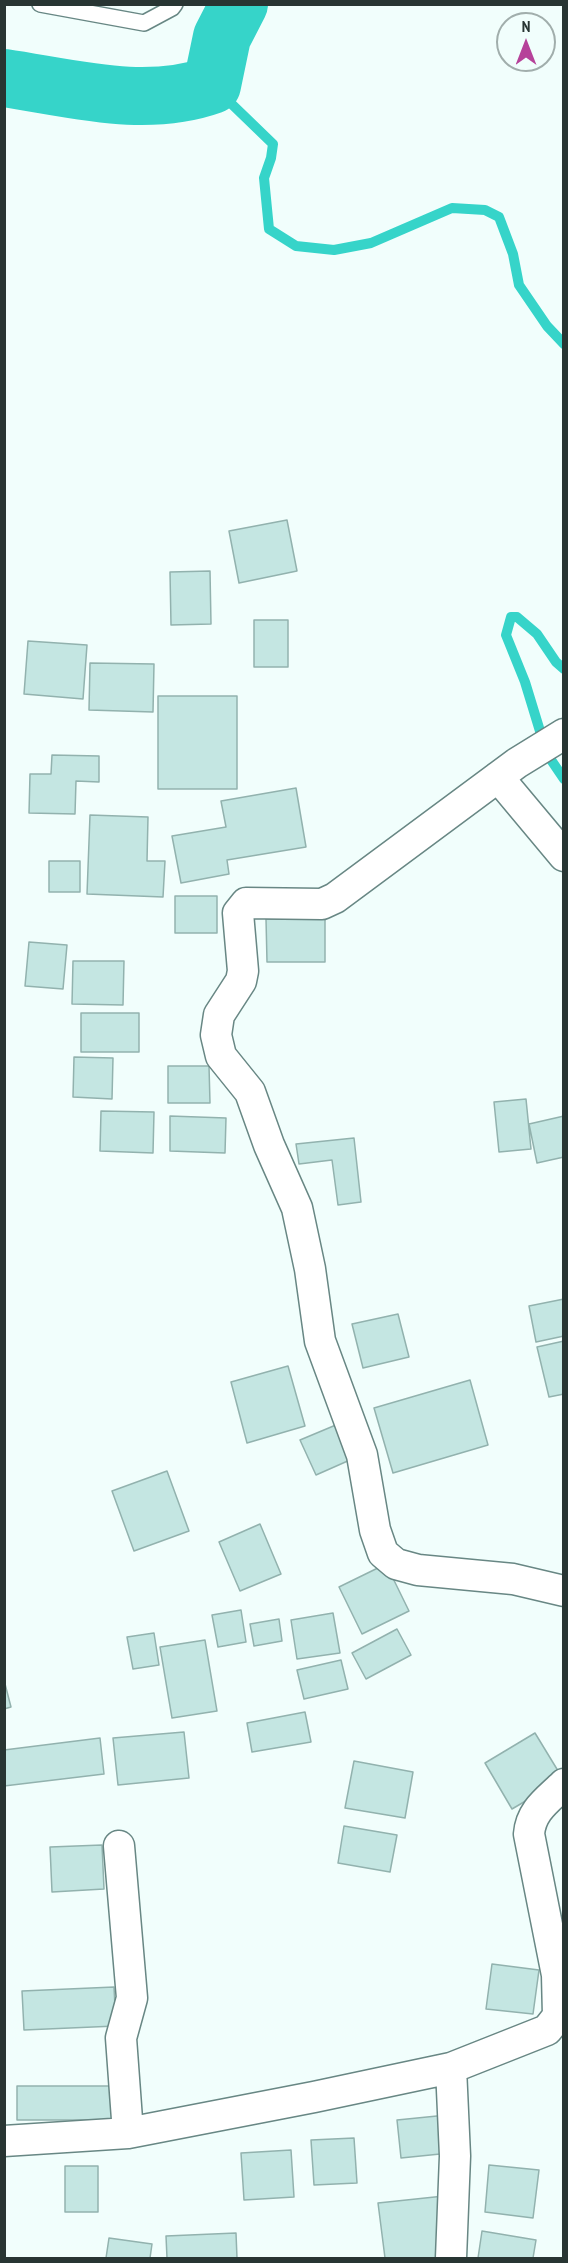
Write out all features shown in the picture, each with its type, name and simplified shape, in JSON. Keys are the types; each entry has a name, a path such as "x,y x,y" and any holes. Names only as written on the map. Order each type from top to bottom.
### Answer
{"street":[{"path":"564,734 507,770 335,898 322,904 246,903 238,914 243,971 241,981 219,1015 216,1035 221,1056 250,1092 269,1145 297,1209 310,1269 320,1341 362,1455 375,1530 383,1553 396,1564 418,1570 513,1579 564,1591"},
{"path":"507,770 564,856"},
{"path":"4,2141 128,2133 451,2068 561,2023 557,1975 529,1834 530,1821 534,1813 564,1784"},
{"path":"119,1846 132,1998 121,2038 128,2133"},
{"path":"451,2068 455,2156 451,2259"}],"lane":[{"path":"40,4 144,22 172,8 175,4"}],"building":[{"path":"287,520 297,571 239,583 229,531"},
{"path":"210,571 211,624 171,625 170,572"},
{"path":"254,620 288,620 288,667 254,667"},
{"path":"28,641 87,645 83,699 24,694"},
{"path":"90,663 154,664 153,712 89,710"},
{"path":"158,696 237,696 237,789 158,789"},
{"path":"52,755 99,756 99,782 76,781 75,814 29,813 30,774 51,774"},
{"path":"296,788 306,847 227,860 229,874 181,883 172,836 226,827 221,801"},
{"path":"90,815 148,817 147,861 165,861 163,897 87,894"},
{"path":"49,861 80,861 80,892 49,892"},
{"path":"175,896 217,896 217,933 175,933"},
{"path":"266,919 325,919 325,962 267,962"},
{"path":"29,942 67,945 63,989 25,986"},
{"path":"73,961 124,961 123,1005 72,1004"},
{"path":"81,1013 139,1013 139,1052 81,1052"},
{"path":"74,1057 113,1058 112,1099 73,1097"},
{"path":"168,1066 209,1066 210,1103 168,1103"},
{"path":"526,1099 531,1149 499,1152 494,1102"},
{"path":"101,1111 154,1112 153,1153 100,1151"},
{"path":"170,1116 226,1118 225,1153 170,1151"},
{"path":"564,1116 564,1157 537,1163 529,1124"},
{"path":"354,1138 361,1202 338,1205 332,1160 299,1164 296,1144"},
{"path":"564,1299 564,1336 536,1342 529,1306"},
{"path":"398,1314 409,1357 363,1368 352,1324"},
{"path":"564,1341 564,1394 549,1397 537,1347"},
{"path":"288,1366 305,1426 247,1443 231,1382"},
{"path":"470,1380 488,1445 393,1473 374,1408"},
{"path":"343,1422 359,1456 316,1475 300,1440"},
{"path":"167,1471 189,1531 134,1551 112,1491"},
{"path":"260,1524 281,1574 240,1591 219,1542"},
{"path":"386,1564 409,1611 362,1634 339,1587"},
{"path":"241,1610 246,1642 218,1647 212,1615"},
{"path":"333,1613 340,1653 297,1659 291,1620"},
{"path":"279,1619 282,1641 254,1646 250,1624"},
{"path":"397,1629 411,1655 366,1679 352,1653"},
{"path":"154,1633 159,1665 133,1669 127,1637"},
{"path":"205,1640 217,1711 172,1718 160,1647"},
{"path":"341,1660 348,1689 304,1699 297,1670"},
{"path":"4,1680 11,1707 4,1709"},
{"path":"305,1712 311,1742 252,1752 247,1723"},
{"path":"184,1732 189,1778 118,1785 113,1738"},
{"path":"535,1733 563,1779 512,1809 485,1763"},
{"path":"100,1738 104,1774 4,1786 4,1750"},
{"path":"354,1761 413,1772 405,1818 345,1808"},
{"path":"344,1826 397,1835 390,1872 338,1863"},
{"path":"102,1845 104,1889 52,1892 50,1847"},
{"path":"492,1964 539,1970 533,2014 486,2009"},
{"path":"114,1987 116,2026 24,2030 22,1991"},
{"path":"17,2086 112,2086 112,2120 17,2120"},
{"path":"447,2115 450,2153 401,2158 397,2120"},
{"path":"354,2138 357,2183 314,2185 311,2140"},
{"path":"291,2150 294,2197 244,2200 241,2153"},
{"path":"489,2165 539,2170 533,2218 485,2212"},
{"path":"65,2166 98,2166 98,2212 65,2212"},
{"path":"444,2196 441,2258 385,2258 378,2203"},
{"path":"482,2231 536,2240 533,2258 478,2258"},
{"path":"236,2233 237,2258 167,2258 166,2236"},
{"path":"109,2238 152,2244 150,2258 106,2258"}],"waterway":[{"path":"4,78 82,91 135,96 187,92 212,85 222,37 239,4"},
{"path":"212,85 273,144 264,178 269,229 296,246 334,250 371,243 452,208 485,210 499,217 513,254 519,285 547,326 564,344"},
{"path":"564,669 556,662 537,634 517,617 511,617 506,635 525,682 547,754 564,779"}]}
